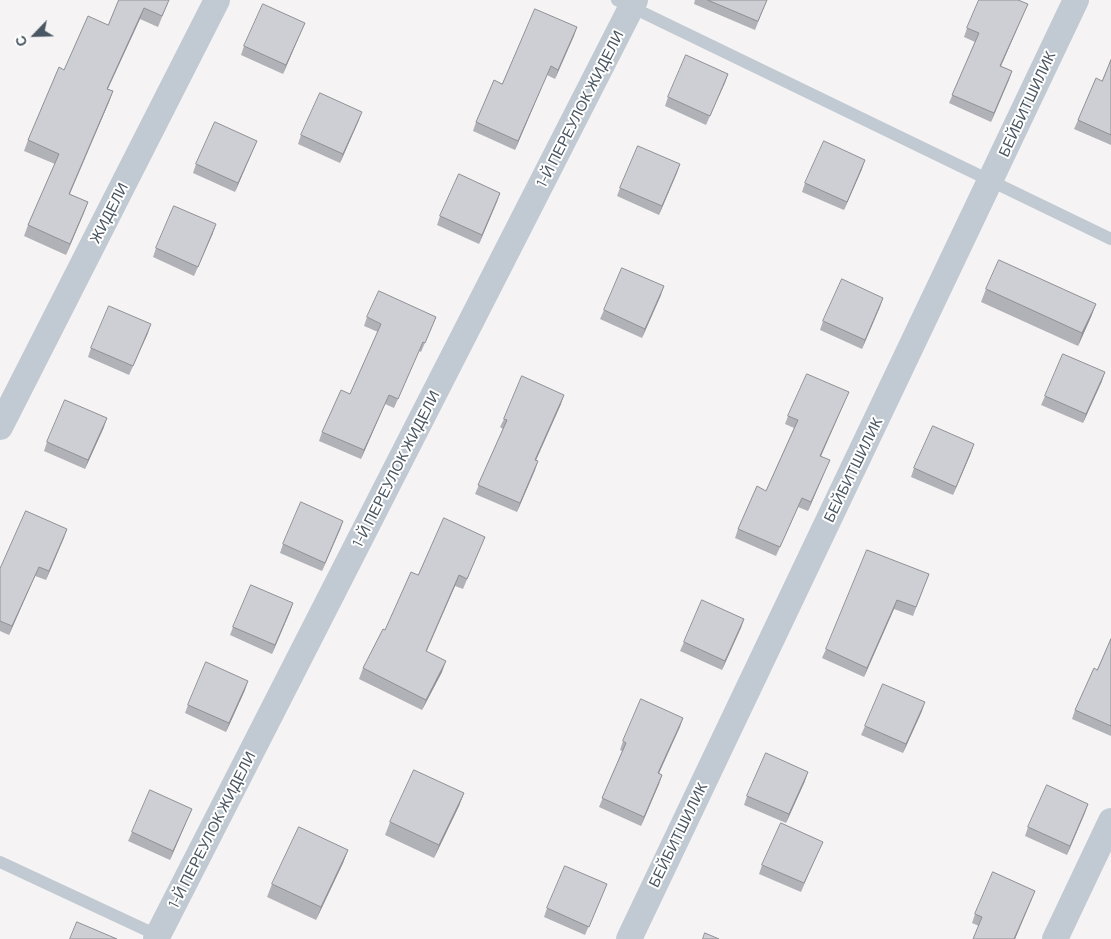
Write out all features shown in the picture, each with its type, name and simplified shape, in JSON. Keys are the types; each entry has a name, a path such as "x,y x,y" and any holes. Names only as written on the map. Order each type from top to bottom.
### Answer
{"street":[{"name":"ЖИДЕЛИ","path":"0,427 217,0"},
{"name":"БЕЙБИТШИЛИК","path":"628,939 1076,0"},
{"name":"1-Й ПЕРЕУЛОК ЖИДЕЛИ","path":"160,938 628,2"},
{"path":"1055,939 1111,821"}],"lane":[{"path":"628,2 1111,239"},
{"path":"0,862 160,938"}],"building":[{"path":"119,0 169,0 162,16 144,8 107,89 113,91 69,194 88,202 70,244 28,225 59,154 28,140 59,67 64,70 88,16 108,25"},
{"path":"708,0 767,0 758,21"},
{"path":"979,0 1018,0 1028,4 1000,66 1012,71 994,113 952,95 979,33 967,28"},
{"path":"263,4 305,23 286,65 244,46"},
{"path":"535,9 577,27 558,70 551,66 518,141 476,122 494,80 502,84"},
{"path":"686,55 728,74 710,116 668,97"},
{"path":"1111,60 1111,135 1078,120 1096,78 1102,81"},
{"path":"320,93 362,112 343,154 301,135"},
{"path":"215,122 257,141 238,183 196,164"},
{"path":"824,141 865,160 847,202 805,183"},
{"path":"638,146 680,164 662,206 620,188"},
{"path":"459,174 500,193 482,235 440,216"},
{"path":"174,206 216,224 198,267 156,248"},
{"path":"999,260 1096,304 1082,333 986,289"},
{"path":"622,268 664,286 645,329 604,310"},
{"path":"842,279 883,298 865,340 823,321"},
{"path":"379,291 436,317 398,399 389,395 364,450 322,432 341,390 350,394 381,324 367,317"},
{"path":"109,306 151,324 133,366 91,348"},
{"path":"1063,354 1105,372 1086,414 1045,396"},
{"path":"807,374 849,392 820,456 830,460 811,502 802,498 780,547 738,529 757,486 766,491 798,420 788,416"},
{"path":"522,376 564,395 535,460 538,461 520,503 478,485 507,420 504,419"},
{"path":"65,400 107,418 88,460 47,442"},
{"path":"933,426 974,444 956,487 914,468"},
{"path":"301,502 343,521 325,563 283,544"},
{"path":"26,511 67,529 49,571 39,567 12,626 0,621 0,569"},
{"path":"444,518 485,537 467,579 459,575 426,651 446,661 426,700 363,668 383,629 385,630 411,572 418,575"},
{"path":"867,550 929,574 916,607 897,600 867,668 826,649"},
{"path":"251,585 293,603 275,645 233,627"},
{"path":"702,600 744,619 725,661 684,642"},
{"path":"1111,639 1111,726 1075,710 1094,668 1097,670"},
{"path":"206,662 248,681 229,723 188,705"},
{"path":"883,684 925,702 906,744 865,726"},
{"path":"641,699 683,718 658,773 662,775 644,817 602,798 626,743 623,741"},
{"path":"766,753 808,772 789,814 747,796"},
{"path":"414,770 464,793 439,845 390,822"},
{"path":"1047,785 1088,804 1070,846 1028,827"},
{"path":"150,790 192,809 173,851 132,832"},
{"path":"781,823 823,842 804,883 762,865"},
{"path":"299,827 348,850 321,907 272,884"},
{"path":"565,866 607,884 589,927 547,908"},
{"path":"993,872 1035,891 1014,939 973,939 982,917 975,914"},
{"path":"77,922 117,939 70,939"},
{"path":"705,933 719,939 703,939"}]}
